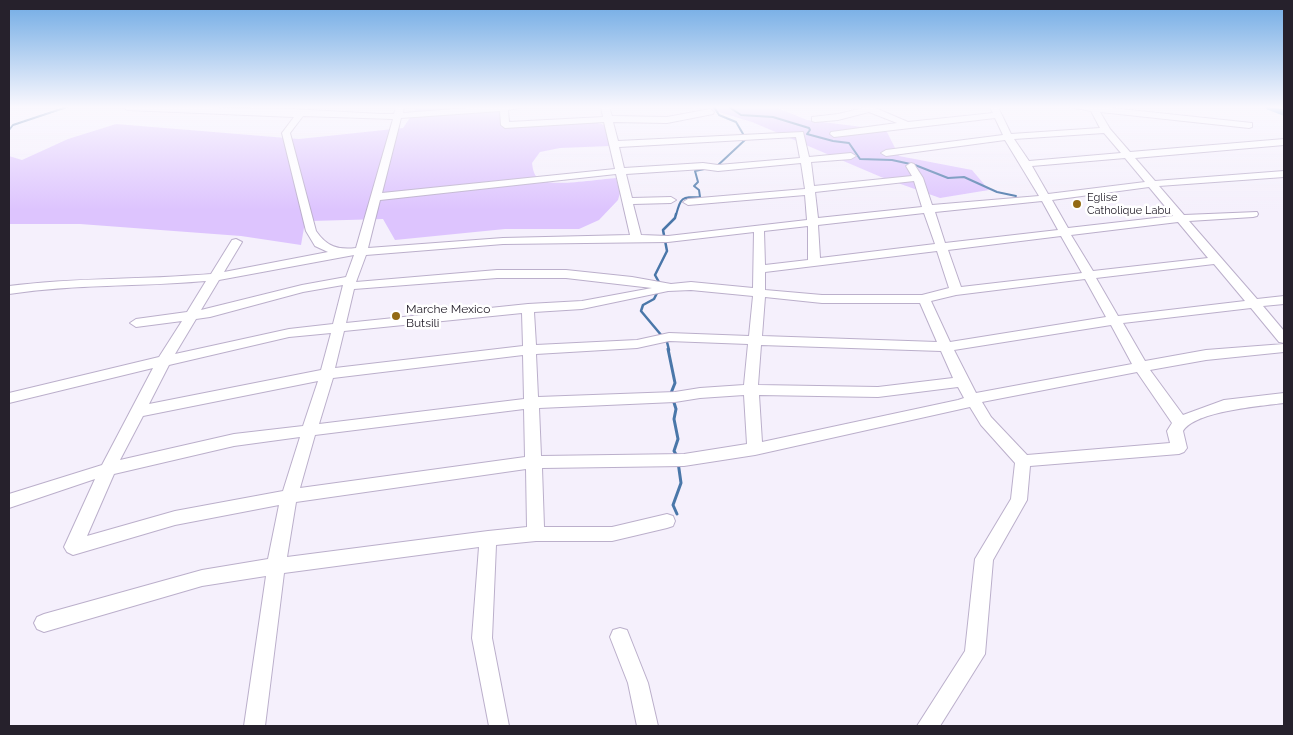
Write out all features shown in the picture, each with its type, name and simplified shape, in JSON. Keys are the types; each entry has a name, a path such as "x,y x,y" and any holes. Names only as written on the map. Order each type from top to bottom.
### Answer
{"street":[{"path":"288,141 308,223 319,244 340,253"},
{"path":"254,726 276,566 289,496 327,374 350,283 361,252 392,141"},
{"path":"636,238 614,144 664,141"},
{"path":"802,141 814,223 814,263"},
{"path":"886,153 975,141"},
{"path":"1011,141 1026,164 1141,367 1180,423"},
{"path":"1115,141 1284,339"},
{"path":"1026,164 1284,142"},
{"path":"376,197 621,171 703,166 715,168 852,156"},
{"path":"911,166 918,178 956,290"},
{"path":"9,290 52,284 170,281 214,277 340,253 503,241 665,239 759,230 928,209 1045,198 1152,184 1284,174"},
{"path":"688,202 918,178"},
{"path":"628,200 671,200"},
{"path":"759,269 1180,218 1253,214"},
{"path":"755,449 751,390 759,294 759,230"},
{"path":"236,242 163,362 140,411 108,469 73,547 175,518 289,496 535,462 679,460 755,449 961,406 984,395 1206,355 1284,348"},
{"path":"9,398 88,378 289,333 582,304 671,288 691,286 822,299 924,299 936,294 956,290 1216,260"},
{"path":"136,323 190,317 302,289 350,283 497,274 566,274 632,281 671,288"},
{"path":"924,299 944,347 962,382 986,421 1023,461 1019,500 984,559 975,654 928,726"},
{"path":"140,411 327,374 529,350 636,344 665,338 754,339 944,347 1115,320 1284,300"},
{"path":"528,308 535,462 536,534"},
{"path":"9,501 108,469 234,440 531,403 671,397 751,390 878,392 962,382"},
{"path":"1023,461 1179,448 1175,431 1180,423 1224,405 1284,398"},
{"path":"44,623 202,578 276,566 488,538 536,534 612,534 667,521"},
{"path":"488,538 482,638 499,726"},
{"path":"620,637 638,683 648,726"}],"shaded area":[{"path":"63,141 610,141 610,146 560,148 540,152 532,163 533,171 541,180 556,183 616,178 620,193 618,200 599,220 579,229 505,229 395,240 383,219 310,221 305,222 301,245 241,236 80,224 9,224 9,156 22,160"},
{"path":"797,141 892,141 899,156 972,170 989,190 940,198 881,177"}],"waterway":[{"path":"716,167 744,141"},
{"path":"835,141 849,143 860,159 892,160 915,165 948,178 964,177 997,192 1016,196"},
{"path":"676,215 683,199 700,197 699,190 694,186 698,182 695,171 704,169"},
{"path":"660,284 655,275 667,251 663,230 675,218 676,214"},
{"path":"659,289 654,299 643,305 641,311 667,342 669,350"},
{"path":"668,349 675,383 671,393 676,409 674,419 678,439 674,451 677,456"},
{"path":"677,514 673,505 681,483 678,462"}],"place":[{"name":"Eglise Catholique Labu","path":"1077,204"},
{"name":"Marche Mexico Butsili","path":"396,316"}]}
